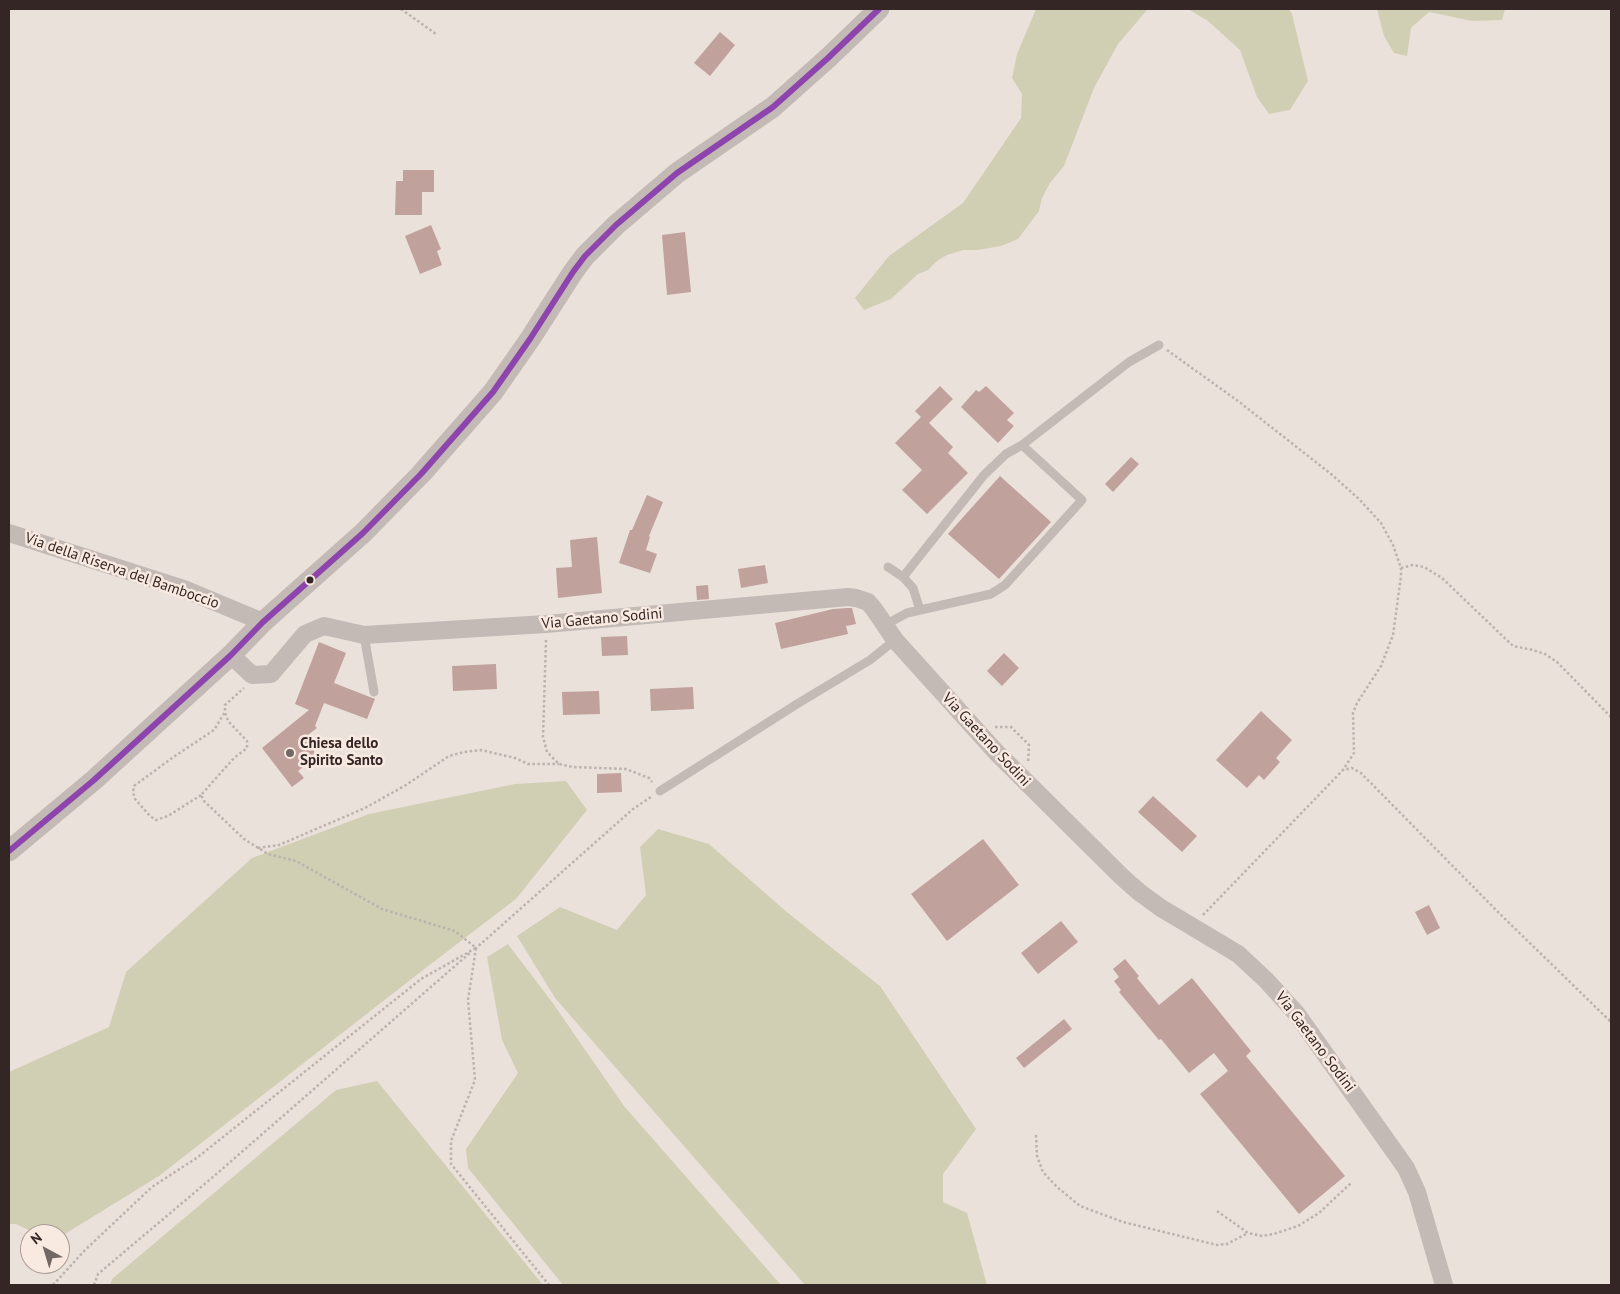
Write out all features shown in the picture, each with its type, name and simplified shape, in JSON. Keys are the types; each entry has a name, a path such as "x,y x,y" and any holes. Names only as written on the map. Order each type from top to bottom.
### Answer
{"street":[{"path":"9,851 94,780 231,655 263,622 363,533 461,430 498,386 573,272 604,236 635,207 677,173 773,107 879,9"},
{"name":"Via della Riserva del Bamboccio","path":"9,533 184,589 263,622"},
{"name":"Via Gaetano Sodini","path":"261,675 270,674 305,634 324,626 364,635 546,624 851,597 868,602 890,633 973,727 1023,779 1134,887 1161,908 1238,954 1287,1002 1303,1021 1406,1168 1417,1192 1444,1285"},
{"path":"231,655 252,675 261,675"}],"lane":[{"path":"903,577 984,475 1006,454 1022,445 1129,362 1159,345"},
{"path":"660,791 870,660 907,612 991,594 1005,584 1082,500 1022,445"},
{"path":"888,567 903,577 913,588 920,610"},
{"path":"364,635 374,692"}],"path":[{"path":"401,9 436,34"},
{"path":"1159,345 1238,401 1359,499 1381,523 1393,544 1401,568 1393,635 1381,666 1353,713 1354,752 1343,770 1192,926"},
{"path":"1401,568 1413,565 1424,567 1442,578 1513,646 1545,654 1558,662 1611,717"},
{"path":"546,624 543,737 547,752 559,764"},
{"path":"225,712 214,730 134,786 135,799 150,816 156,820 168,816 202,795 234,758 247,748 247,741 228,721 225,705 261,675"},
{"path":"973,727 1011,727 1029,745 1029,762 1023,779"},
{"path":"94,1285 98,1274 213,1177 633,809 660,791 649,778 626,769 573,767 559,764 528,764 515,758 482,750 464,752 449,756 406,785 365,808 279,845 257,847"},
{"path":"1343,770 1352,768 1361,773 1499,913 1611,1022"},
{"path":"202,795 204,801 244,839 268,854 296,861 382,909 455,931 476,948"},
{"path":"53,1285 85,1250 152,1187 198,1157 421,979 476,948"},
{"path":"476,948 468,1000 475,1080 451,1141 451,1164 549,1285"},
{"path":"1036,1135 1037,1156 1043,1172 1057,1188 1080,1206 1123,1222 1216,1245 1227,1244 1248,1233"},
{"path":"1217,1211 1248,1233 1262,1236 1274,1234 1298,1226 1319,1212 1351,1183"}],"green space":[{"path":"1036,9 1148,9 1118,44 1094,88 1064,166 1050,183 1042,198 1039,211 1018,239 1001,246 978,250 963,250 947,255 928,270 918,274 891,299 864,310 855,298 889,256 963,203 1021,118 1022,94 1012,78 1017,54"},
{"path":"1188,9 1289,9 1292,14 1308,81 1290,110 1269,114 1257,97 1240,50 1208,21"},
{"path":"1377,9 1505,9 1502,20 1472,21 1429,12 1411,28 1407,56 1394,53 1384,36"},
{"path":"566,781 587,810 516,899 159,1176 70,1231 70,1224 20,1224 20,1226 9,1224 9,1072 109,1027 126,972 252,858 369,814 515,784"},
{"path":"658,829 709,844 788,913 880,986 976,1129 943,1174 943,1202 967,1213 987,1285 805,1285 555,998 517,936 560,907 617,930 646,895 640,847"},
{"path":"508,944 552,1002 624,1106 781,1285 563,1285 468,1168 466,1149 518,1073 502,1040 487,957"},
{"path":"377,1081 543,1285 110,1285 112,1279 336,1090"}],"building":[{"path":"720,32 735,45 710,76 694,63"},
{"path":"403,170 434,170 434,192 422,192 422,215 395,215 396,181 403,181"},
{"path":"431,225 441,249 437,251 442,265 420,274 405,236"},
{"path":"685,232 691,292 667,295 662,235"},
{"path":"940,386 953,399 929,423 953,447 948,453 968,473 927,514 902,490 922,470 895,443 921,417 915,411"},
{"path":"986,386 1014,413 1007,420 1014,426 998,443 961,407 976,390 979,392"},
{"path":"1131,457 1139,464 1113,492 1105,484"},
{"path":"1000,476 1051,522 999,579 948,534"},
{"path":"647,495 663,502 649,536 646,550 657,554 650,573 619,563 630,530 632,530"},
{"path":"597,537 602,593 558,598 556,568 572,567 570,540"},
{"path":"765,565 768,583 741,588 738,569"},
{"path":"708,585 709,599 697,600 696,586"},
{"path":"852,608 856,624 846,626 848,634 781,649 775,623 833,609"},
{"path":"627,636 628,655 602,656 601,637"},
{"path":"319,642 346,653 334,683 375,699 367,719 324,703 315,726 317,728 308,735 315,744 313,759 298,771 304,778 292,787 262,748 309,710 295,704"},
{"path":"1004,653 1019,668 1002,686 987,671"},
{"path":"496,664 497,689 453,691 452,666"},
{"path":"693,687 694,709 651,711 650,689"},
{"path":"599,691 600,714 563,715 562,692"},
{"path":"1261,711 1292,740 1276,758 1280,762 1264,780 1259,775 1247,788 1216,760"},
{"path":"621,773 622,792 597,793 597,774"},
{"path":"1153,796 1197,836 1182,852 1138,812"},
{"path":"983,839 1019,885 947,941 911,894"},
{"path":"1429,905 1440,928 1427,935 1415,912"},
{"path":"1061,921 1078,942 1038,974 1021,953"},
{"path":"1125,959 1139,976 1137,978 1159,1005 1192,978 1251,1051 1246,1056 1345,1176 1299,1214 1200,1094 1228,1071 1214,1053 1189,1073 1119,992 1121,990 1114,981 1119,977 1113,969"},
{"path":"1064,1019 1072,1029 1024,1068 1016,1058"}],"transit line":[{"path":"9,851 94,780 231,655 263,622 363,533 421,474 493,392 573,272 585,256 616,225 677,173 773,107 879,9"}],"place":[{"name":"Chiesa dello Spirito Santo","path":"290,753"}]}
